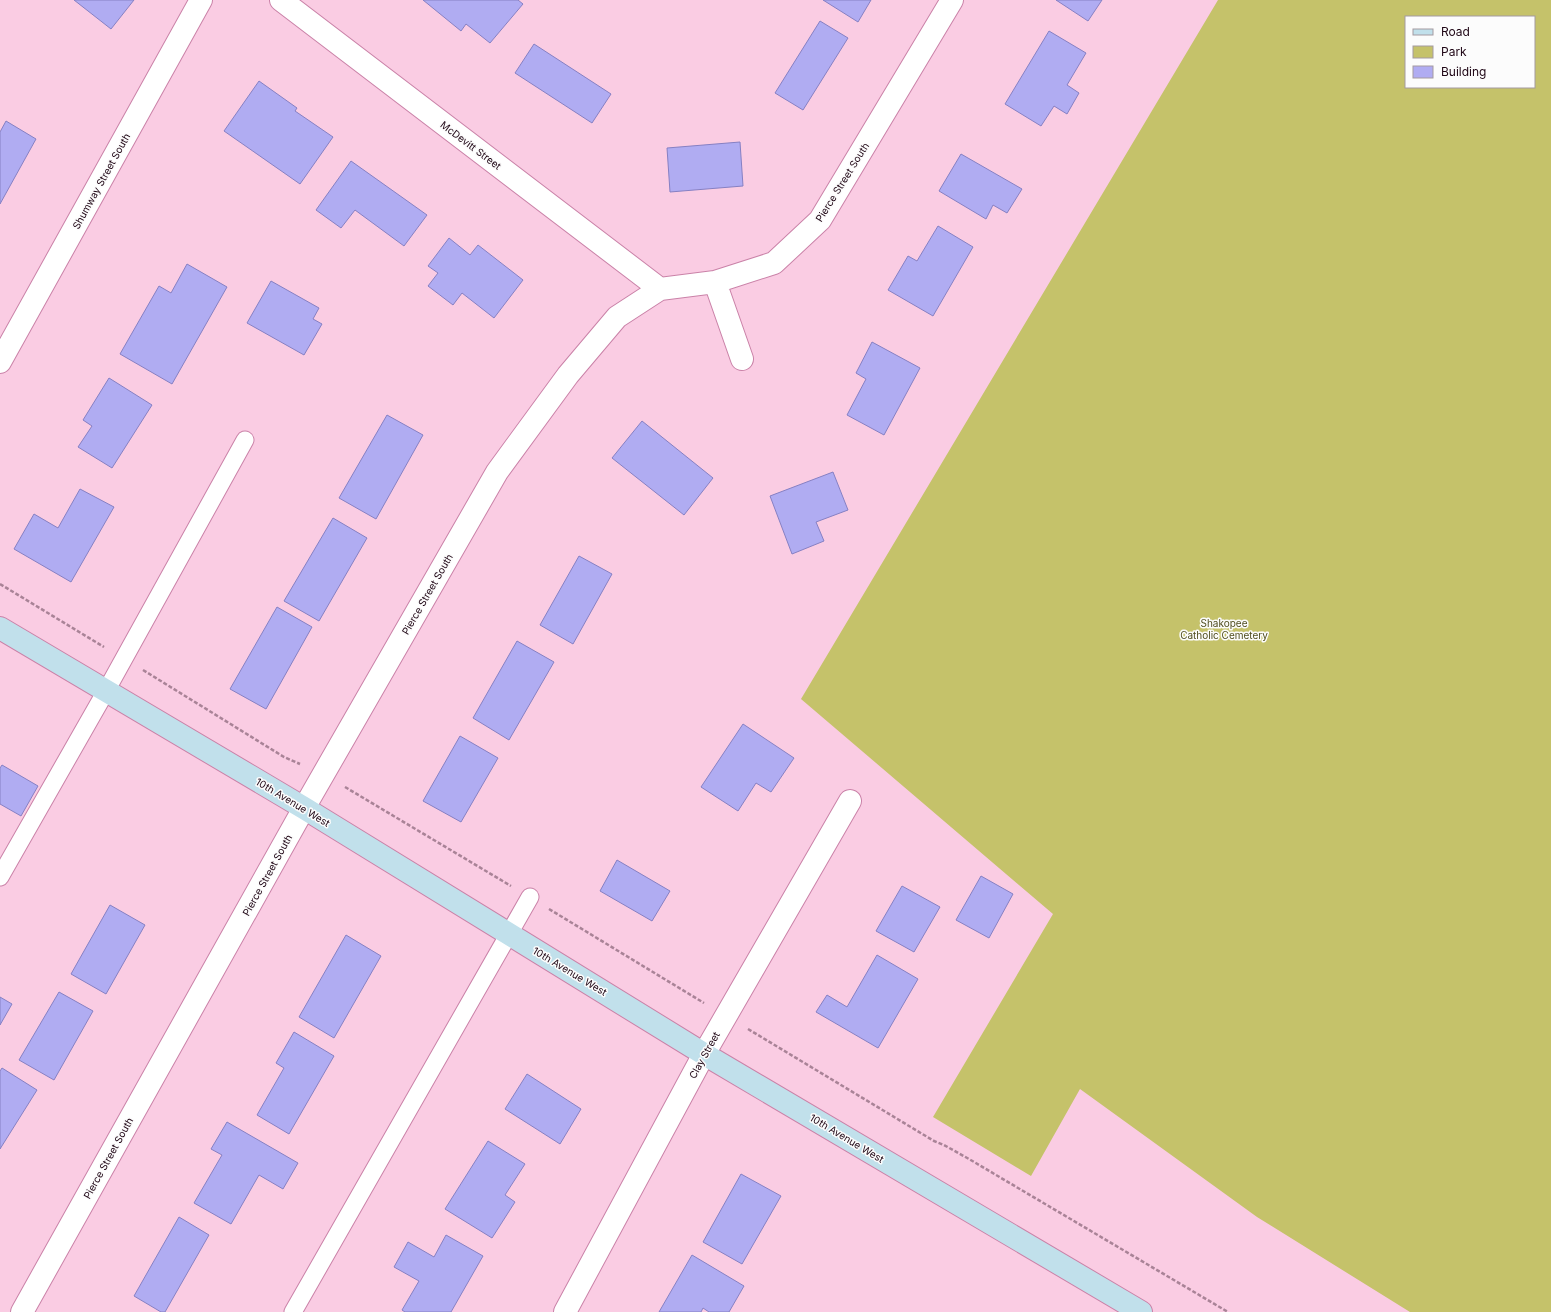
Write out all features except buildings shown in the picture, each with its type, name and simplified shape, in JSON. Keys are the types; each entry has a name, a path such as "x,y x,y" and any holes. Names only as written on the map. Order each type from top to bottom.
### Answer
{"main road":[{"name":"10th Avenue West","path":"0,628 304,808 704,1054 1141,1312"}],"street":[{"name":"Shumway Street South","path":"0,362 201,0"},
{"name":"McDevitt Street","path":"281,0 660,289"},
{"name":"Pierce Street South","path":"22,1312 304,808 497,472 568,375 617,317 660,289 715,282 774,263 820,220 952,0"},
{"path":"715,282 742,359"},
{"name":"Clay Street","path":"565,1312 704,1054 850,801"}],"lane":[{"path":"0,877 246,440"},
{"path":"293,1312 530,897"}],"path":[{"path":"0,584 284,757 324,774 934,1141 968,1158 1228,1312"}],"green space":[{"name":"Shakopee Catholic Cemetery","path":"1218,0 1551,0 1551,1312 1410,1312 1257,1217 1080,1089 1031,1176 933,1117 1053,914 801,699"}]}
